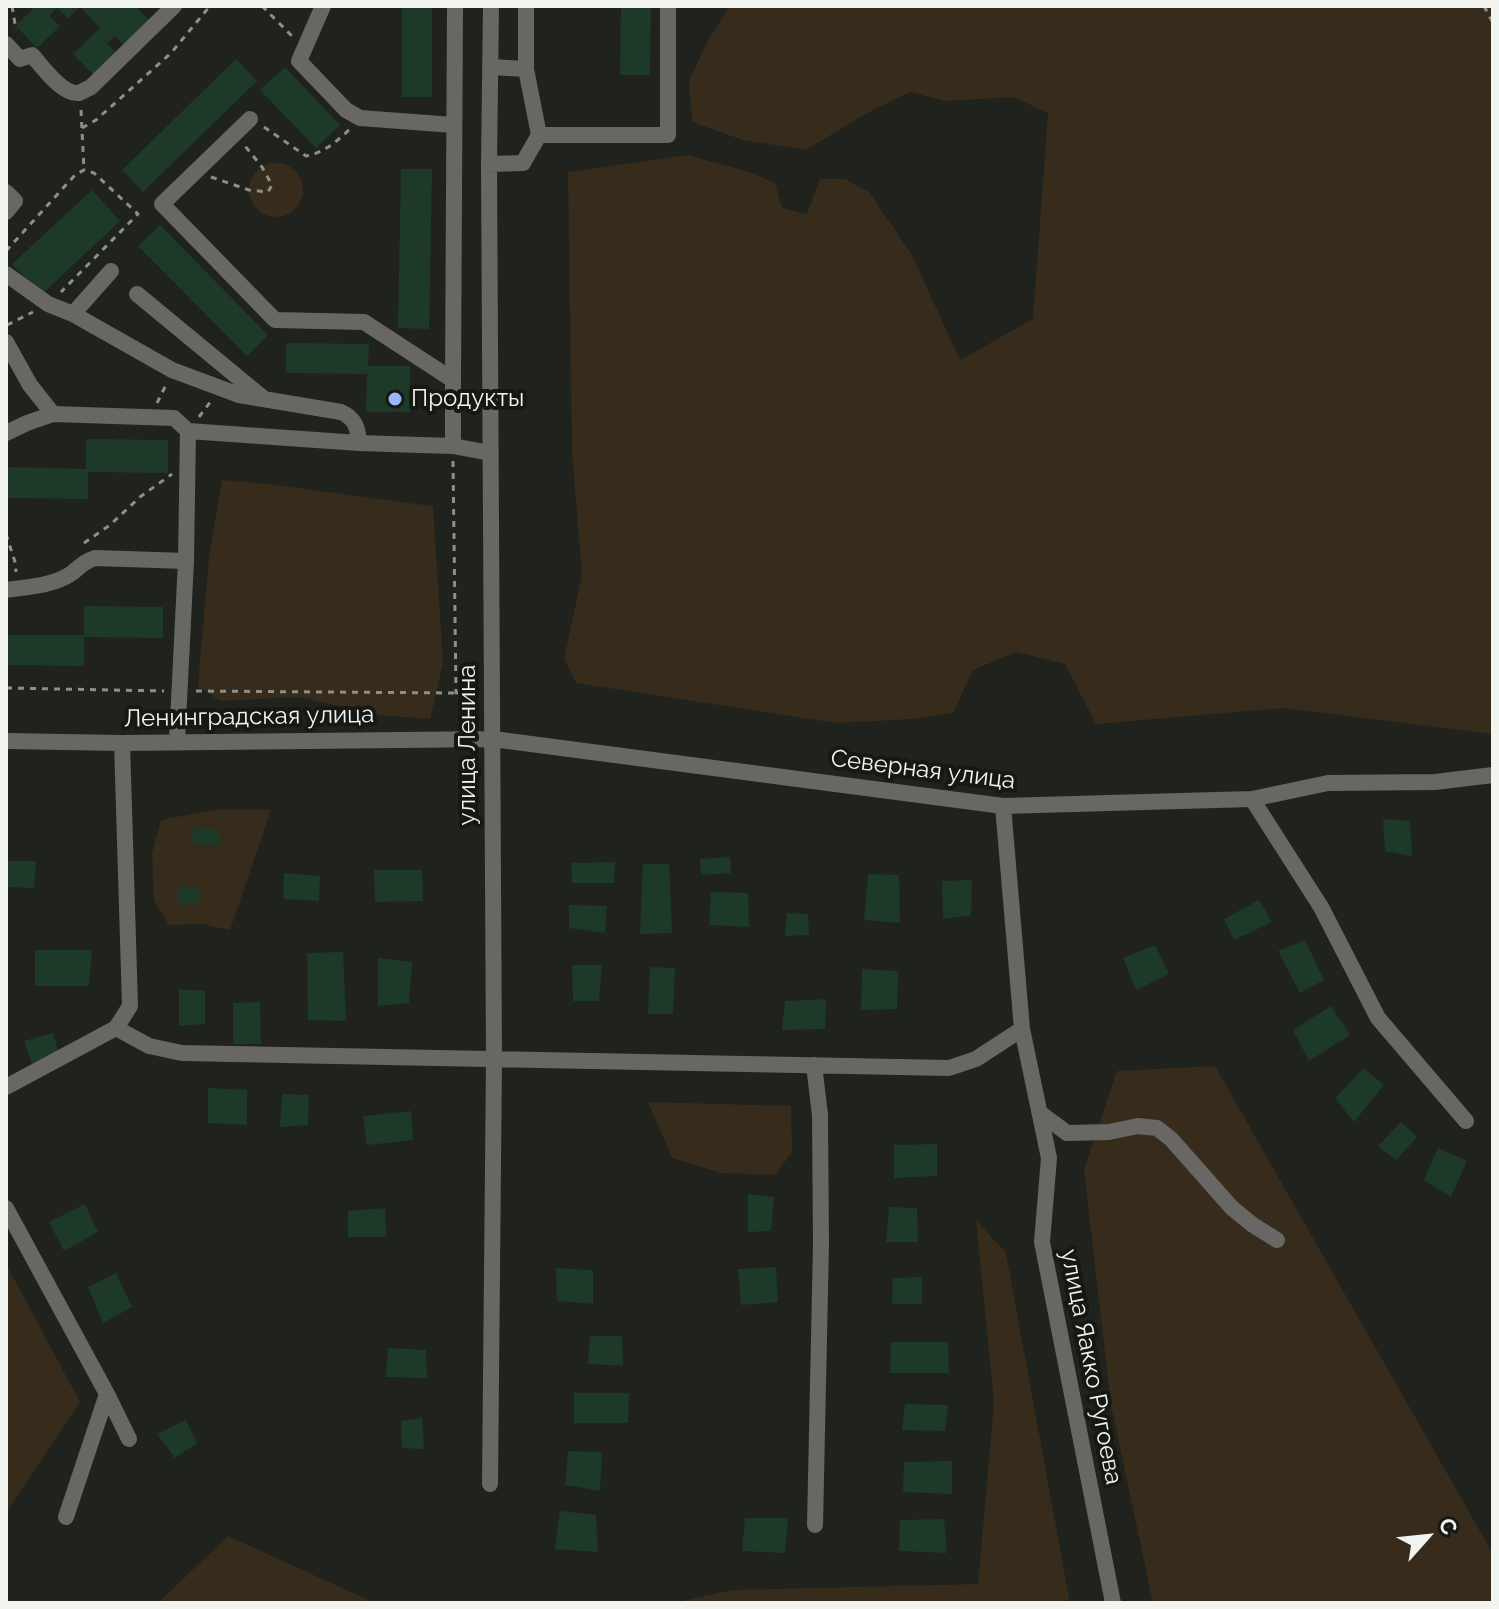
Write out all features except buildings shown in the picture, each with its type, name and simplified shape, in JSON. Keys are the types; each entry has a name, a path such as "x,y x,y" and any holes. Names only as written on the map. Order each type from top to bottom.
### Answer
{"street":[{"path":"6,44 20,59 32,55 56,82 70,92 80,93 91,87 174,6"},
{"path":"323,6 299,61 346,110 360,118 454,125"},
{"path":"453,446 455,6"},
{"name":"улица Ленина","path":"490,1484 494,1059 489,164 491,6"},
{"path":"489,164 523,163 539,135 526,69 526,6"},
{"path":"539,135 668,135 668,6"},
{"path":"490,67 526,69"},
{"path":"250,119 162,204 275,320 364,322 453,380"},
{"path":"6,192 15,201 6,212"},
{"path":"73,314 111,271"},
{"path":"6,274 48,304 73,314 172,370 239,395 350,416 358,429 359,443"},
{"path":"137,294 265,399"},
{"path":"6,342 30,385 53,414"},
{"path":"6,433 53,414 151,417 174,418 188,431 453,446 490,453"},
{"path":"177,741 186,561 188,431"},
{"path":"12,589 52,583 70,575 83,562 95,558 186,561"},
{"name":"Ленинградская улица","path":"6,741 122,743 493,739"},
{"name":"Северная улица","path":"493,739 1003,806 1252,799 1328,783 1435,782 1493,775"},
{"path":"6,1086 116,1028 130,1006 122,743"},
{"path":"1252,799 1321,907 1378,1018 1466,1121"},
{"name":"улица Яакко Ругоева","path":"1003,806 1022,1029 1049,1158 1042,1242 1113,1603"},
{"path":"116,1028 149,1046 182,1053 949,1068 976,1059 1022,1029"},
{"path":"814,1065 820,1115 821,1230 815,1525"},
{"path":"1040,1113 1067,1133 1109,1132 1138,1126 1157,1128 1171,1139 1232,1208 1277,1240"},
{"path":"6,1208 129,1439"},
{"path":"66,1517 107,1394"}],"path":[{"path":"82,128 96,120 171,53 210,6"},
{"path":"262,6 305,48"},
{"path":"1484,6 1493,23"},
{"path":"80,93 84,170"},
{"path":"250,119 306,156 318,154 360,118"},
{"path":"197,170 223,183 268,192 272,185 236,133"},
{"path":"6,251 75,175 84,170 94,173 138,214 48,304 6,326"},
{"path":"151,417 172,370"},
{"path":"188,431 220,388"},
{"path":"453,446 456,693"},
{"path":"76,549 169,477 188,457"},
{"path":"6,534 15,562 12,589"},
{"path":"6,688 492,694"}],"shaded area":[{"path":"730,6 1493,6 1493,734 1284,708 1096,724 1065,664 1017,652 973,670 953,713 912,719 836,723 576,683 564,659 582,575 572,451 568,172 687,155 750,172 775,183 782,208 807,214 820,179 845,179 869,192 912,255 960,360 1033,319 1048,113 1013,97 946,101 910,92 867,113 806,150 743,140 692,122 689,81 708,40"},
{"path":"276,163 295,171 303,190 295,209 276,217 257,209 249,190 257,171"},
{"path":"222,480 433,506 443,663 430,719 380,715 298,697 220,701 198,686 209,556"},
{"path":"212,810 271,810 230,930 202,924 169,925 154,901 152,853 161,820"},
{"path":"1215,1066 1493,1554 1493,1603 1153,1603 1111,1405 1084,1170 1117,1071"},
{"path":"648,1102 791,1106 792,1152 775,1175 721,1173 672,1158"},
{"path":"976,1220 1006,1253 1070,1603 672,1603 733,1590 978,1584 994,1403"},
{"path":"6,1264 80,1402 6,1513"},
{"path":"228,1536 375,1603 158,1603"}],"place":[{"name":"Продукты","path":"395,399"}]}
